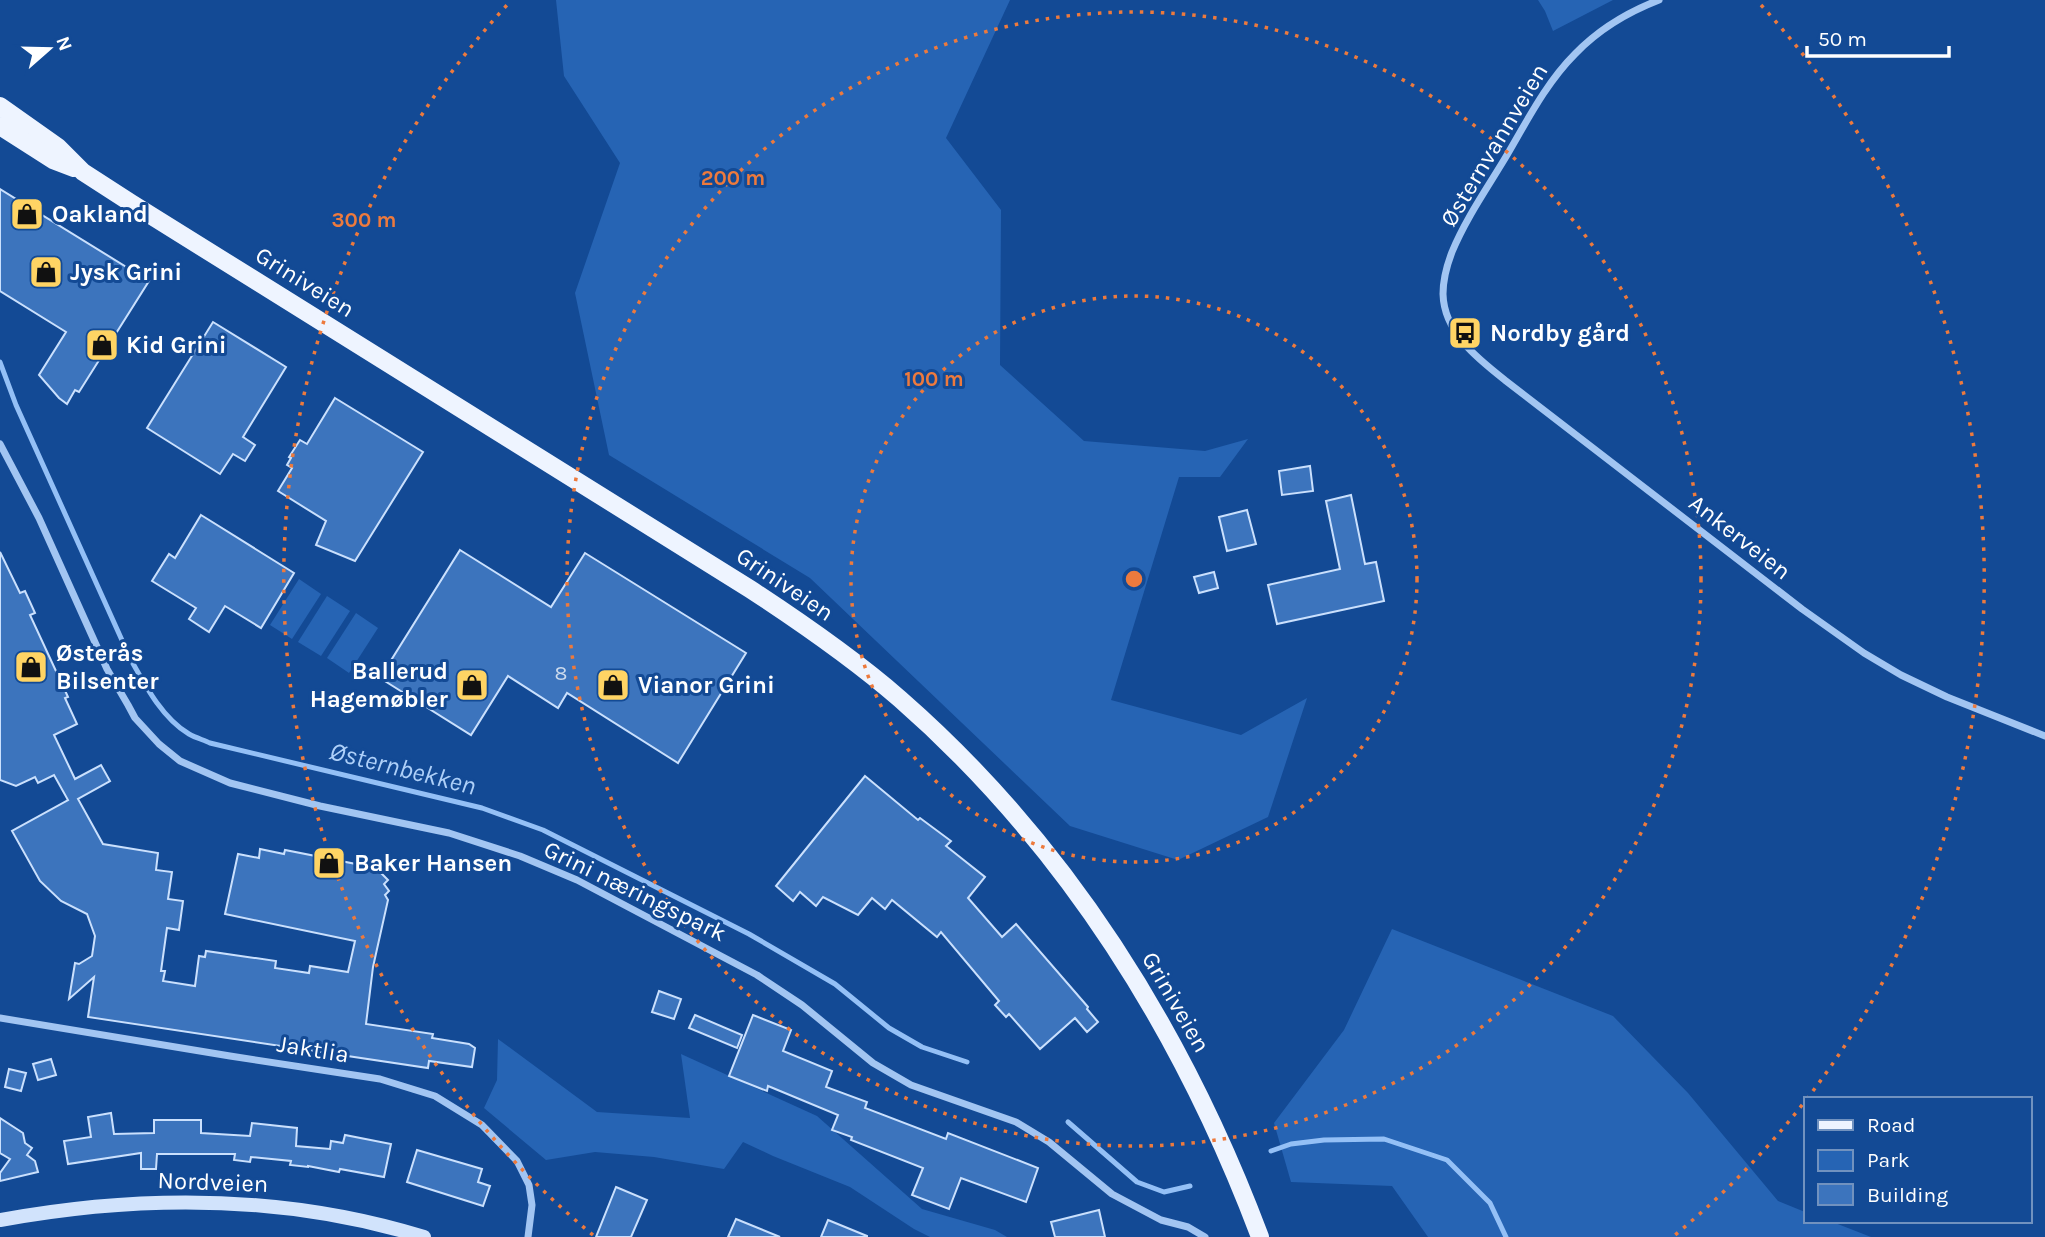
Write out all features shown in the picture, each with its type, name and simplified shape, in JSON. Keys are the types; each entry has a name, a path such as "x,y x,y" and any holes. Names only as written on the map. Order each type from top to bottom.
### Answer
{"main road":[{"name":"Griniveien","path":"0,106 58,148 83,172"},
{"name":"Griniveien","path":"0,126 53,160 83,172 750,589 827,641 900,699 983,780 1027,830 1105,933 1140,986 1197,1088 1221,1140 1259,1237"},
{"name":"Nordveien","path":"0,1220 118,1204 262,1204 351,1217 424,1237"}],"street":[{"name":"Østernvannveien","path":"1448,316 1443,295 1444,282 1454,247 1554,78 1574,54 1607,27 1659,0"},
{"name":"Ankerveien","path":"1448,316 1461,340 1487,366 1813,617 1864,653 1901,675 1947,697 2045,736"},
{"name":"Grini næringspark","path":"0,444 39,518 107,669 122,696 147,732 180,761 230,783 320,806 449,833 520,856 578,880 757,975 802,1005 873,1063 911,1085 1016,1122 1048,1143 1112,1194 1161,1220 1188,1227 1205,1237"},
{"name":"Jaktlia","path":"0,1018 380,1079 435,1096 482,1125 517,1161 529,1185 532,1205 528,1237"}],"green space":[{"path":"556,0 1010,0 946,138 1001,210 1000,365 1084,441 1205,451 1248,439 1220,477 1179,477 1111,700 1241,735 1307,698 1268,817 1178,860 1070,826 810,578 609,455 575,293 620,163 564,76"},
{"path":"1538,0 1613,0 1553,31"},
{"path":"299,579 321,594 292,639 270,625"},
{"path":"327,596 350,611 321,656 298,642"},
{"path":"356,613 378,628 349,673 327,658"},
{"path":"1392,929 1613,1016 1688,1093 1778,1201 1804,1212 1804,1223 1835,1223 1871,1237 1428,1237 1392,1186 1291,1182 1274,1123 1344,1030"},
{"path":"498,1039 597,1112 690,1118 681,1054 817,1116 922,1209 995,1230 1007,1237 930,1237 850,1187 743,1142 724,1169 654,1157 595,1152 546,1160 484,1108 497,1080"}],"building":[{"path":"0,189 149,281 79,392 75,390 67,404 39,375 66,332 0,291"},
{"path":"213,322 286,367 243,437 255,445 245,461 233,454 220,474 147,428"},
{"path":"335,398 423,452 355,561 316,545 326,521 278,491 292,468 287,465 291,458 289,457 300,440 307,444"},
{"path":"1310,466 1313,491 1282,495 1279,471"},
{"path":"1351,495 1365,564 1376,562 1384,601 1277,624 1268,585 1340,569 1326,501"},
{"path":"1247,510 1256,544 1227,551 1219,517"},
{"path":"201,515 294,573 261,628 225,606 209,632 189,619 196,608 152,581 169,554 175,558"},
{"path":"460,550 551,607 585,553 746,653 678,763 567,693 558,708 508,676 471,735 380,678"},
{"path":"0,552 20,593 25,591 35,613 30,615 68,697 65,698 77,724 54,735 75,779 101,765 110,781 78,799 103,844 158,853 156,870 172,872 168,899 183,901 179,930 167,928 161,971 165,971 163,981 195,986 199,956 205,957 206,951 276,961 275,968 309,973 310,966 348,972 355,941 225,914 238,854 259,858 260,849 284,854 285,850 376,868 388,880 384,884 389,891 385,895 388,900 373,967 366,1024 433,1034 432,1038 469,1044 475,1048 472,1067 429,1061 428,1068 88,1017 94,977 69,999 75,963 79,964 92,956 95,936 87,914 61,901 40,881 12,831 68,800 54,775 38,783 35,777 16,786 0,780"},
{"path":"1214,572 1218,588 1199,593 1194,577"},
{"path":"865,776 918,820 920,818 951,841 946,846 985,877 968,898 1002,937 1016,924 1098,1022 1087,1032 1075,1018 1040,1049 1009,1014 1006,1017 995,1005 999,1001 941,932 937,937 892,900 885,909 872,898 858,915 823,897 816,906 800,892 793,901 776,886"},
{"path":"659,991 681,999 674,1019 652,1012"},
{"path":"695,1015 742,1035 737,1048 689,1028"},
{"path":"753,1015 791,1030 783,1051 832,1071 826,1087 867,1102 865,1108 946,1139 948,1133 1038,1168 1026,1202 961,1178 949,1209 912,1195 923,1168 832,1130 838,1115 768,1086 767,1091 729,1076"},
{"path":"51,1059 56,1075 38,1080 33,1064"},
{"path":"9,1069 26,1073 21,1091 5,1087"},
{"path":"111,1113 114,1134 154,1133 154,1120 201,1120 201,1133 250,1136 252,1123 297,1128 296,1146 330,1149 331,1141 343,1143 345,1135 391,1144 384,1177 340,1169 339,1172 290,1165 291,1161 251,1157 250,1162 234,1160 235,1154 157,1154 156,1169 141,1169 141,1153 68,1164 64,1141 91,1137 88,1117"},
{"path":"0,1118 23,1133 25,1143 32,1148 27,1155 35,1161 38,1172 0,1181 0,1173 10,1159 0,1153"},
{"path":"417,1150 482,1169 478,1182 490,1186 483,1206 407,1182"},
{"path":"616,1187 647,1200 631,1237 596,1237"},
{"path":"1099,1210 1105,1237 1055,1237 1051,1222"},
{"path":"736,1219 780,1237 728,1237"},
{"path":"828,1220 867,1236 867,1237 821,1237"}],"waterway":[{"name":"Østernbekken","path":"0,362 16,405 130,658 155,700 179,727 210,743 482,808 543,830 749,934 835,984 889,1028 922,1047 967,1062"},
{"name":"Østernbekken","path":"1068,1122 1137,1182 1164,1192 1190,1186"},
{"name":"Østernbekken","path":"1271,1151 1291,1144 1324,1140 1384,1139 1447,1160 1490,1203 1506,1237"}],"place":[{"name":"Oakland","path":"27,214"},
{"name":"Jysk Grini","path":"46,272"},
{"name":"Nordby gård","path":"1465,333"},
{"name":"Kid Grini","path":"102,345"},
{"name":"Østerås Bilsenter","path":"31,667"},
{"name":"Ballerud Hagemøbler","path":"472,685"},
{"name":"Vianor Grini","path":"613,685"},
{"name":"Baker Hansen","path":"329,863"}]}
